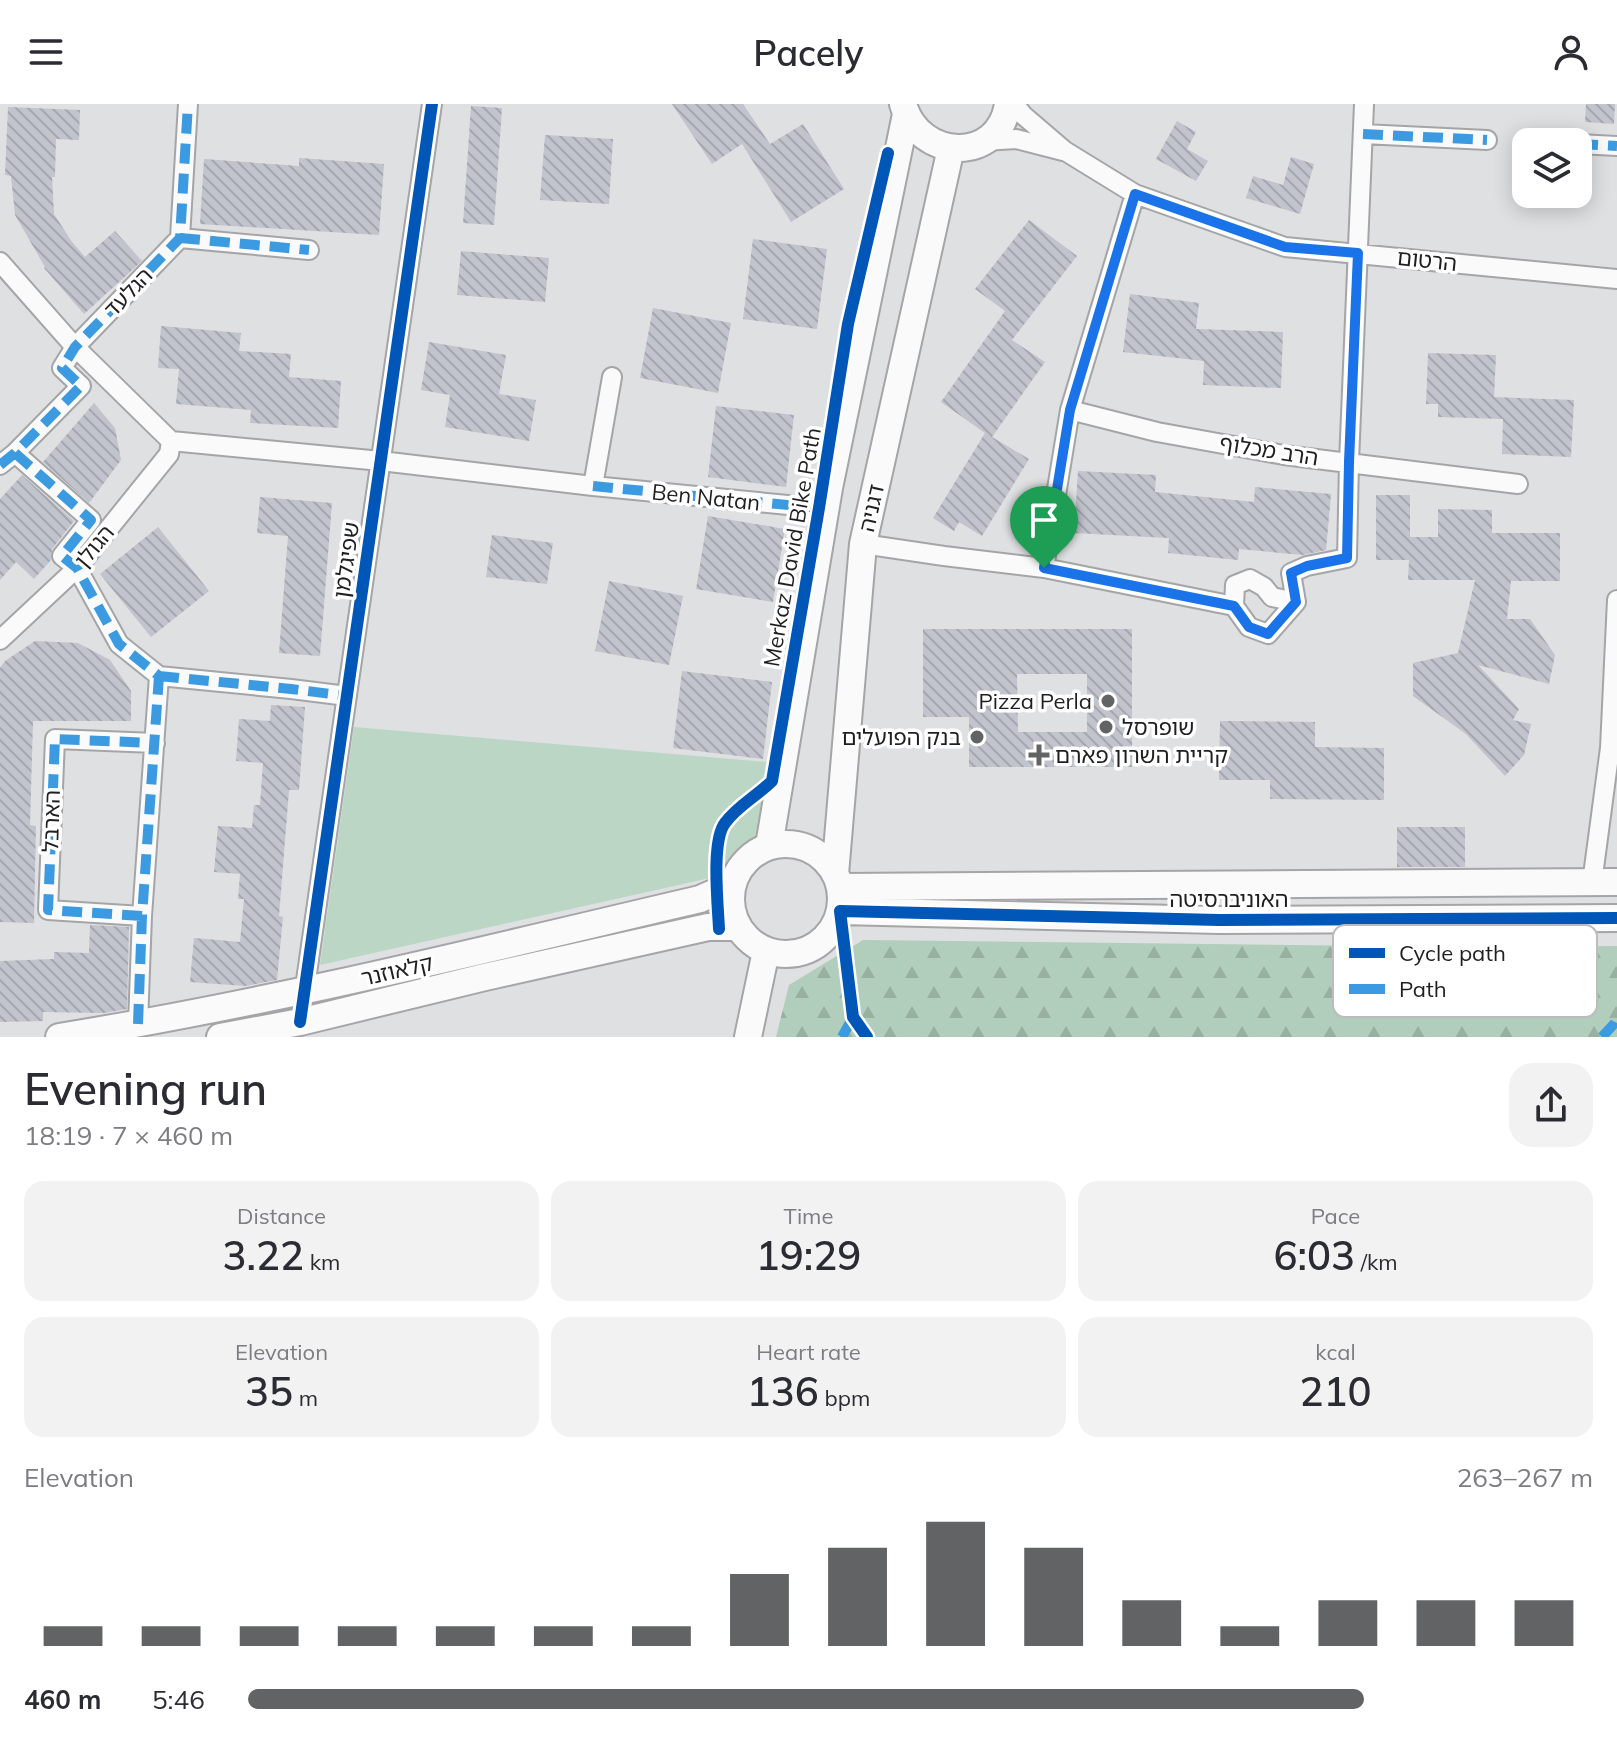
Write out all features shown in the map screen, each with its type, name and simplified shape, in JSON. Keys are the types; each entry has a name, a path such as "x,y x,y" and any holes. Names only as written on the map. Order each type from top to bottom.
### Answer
{"street":[{"path":"188,104 180,238 309,250"},
{"name":"שפיגלמן","path":"300,1022 432,104"},
{"path":"905,109 916,131 932,143 966,148 994,133 1011,104"},
{"name":"הרטום","path":"1011,104 1065,151 1135,194 1285,247 1617,279"},
{"path":"1296,602 1291,573 1307,566 1347,558 1364,104"},
{"name":"דגניה","path":"769,846 829,488 905,109"},
{"path":"1363,134 1487,140"},
{"name":"הרטום","path":"984,141 1016,139 1065,151"},
{"path":"1592,145 1617,146"},
{"name":"דגניה","path":"839,891 863,544 951,148"},
{"path":"1044,568 1070,410 1135,194"},
{"name":"הגלעד","path":"75,347 180,238"},
{"path":"0,262 75,347 171,441 381,461"},
{"path":"75,347 62,368 81,386 8,459 91,520 62,556 77,568 119,644 159,676 347,696"},
{"path":"593,486 612,377"},
{"name":"הרב מכלוף","path":"1070,410 1157,432 1284,455 1518,484"},
{"name":"הגולן","path":"0,640 77,568 169,454 171,441"},
{"name":"Ben Natan","path":"381,461 819,508"},
{"path":"863,544 1044,568 1234,606"},
{"path":"1250,579 1264,587 1272,597 1296,602 1268,634 1249,627 1234,606 1235,585 1250,579"},
{"path":"1604,882 1617,600"},
{"path":"138,1024 142,916 159,676"},
{"name":"הארבל","path":"142,916 48,910 55,739 155,743"},
{"path":"789,843 808,848 824,858 839,891 834,927 821,942 804,951 785,954 766,951 751,942 738,927 730,905 732,885 739,869 752,855 769,846 789,843"},
{"name":"האוניברסיטה","path":"839,891 1604,882"},
{"name":"קלאוזנר","path":"59,1037 304,992 700,899 732,885"},
{"name":"האוניברסיטה","path":"839,891 1219,920 1617,918"},
{"name":"קלאוזנר","path":"220,1037 300,1022 708,927 738,927"},
{"path":"748,1037 766,951"}],"green space":[{"path":"354,727 766,762 760,837 719,876 320,965"},
{"path":"863,940 1333,946 1333,1017 1597,1017 1597,946 1617,946 1617,1037 776,1037 789,985"}],"building":[{"path":"672,104 743,104 770,144 803,124 844,189 791,222 742,144 712,164"},
{"path":"1586,104 1615,104 1614,124 1585,122"},
{"path":"471,106 502,108 494,225 463,223"},
{"path":"8,107 80,110 79,140 56,139 55,177 52,177 54,214 85,257 115,231 142,261 84,314 44,268 15,215 11,176 5,175"},
{"path":"1177,121 1196,132 1187,149 1208,161 1196,181 1156,159"},
{"path":"545,135 613,139 609,204 540,200"},
{"path":"1291,157 1314,164 1300,214 1246,198 1253,176 1283,185"},
{"path":"299,158 384,164 379,235 200,224 204,159 299,166"},
{"path":"1029,220 1077,256 1012,340 1045,362 992,437 1029,459 982,536 959,522 954,531 933,518 985,433 941,402 1005,311 975,289"},
{"path":"753,239 827,249 817,329 743,319"},
{"path":"461,251 549,258 545,302 457,295"},
{"path":"1130,294 1199,303 1196,329 1283,332 1281,388 1203,385 1204,361 1123,352"},
{"path":"653,308 731,323 718,393 640,378"},
{"path":"161,326 241,333 239,351 291,354 289,377 341,381 338,428 250,423 251,410 176,404 179,369 158,368"},
{"path":"429,342 506,355 499,394 536,400 529,441 445,427 450,395 421,390"},
{"path":"1428,353 1496,355 1494,397 1574,400 1571,457 1502,454 1503,419 1438,417 1438,404 1426,404"},
{"path":"94,403 115,428 121,460 89,503 43,462"},
{"path":"716,406 794,415 786,487 708,477"},
{"path":"1078,471 1156,475 1155,492 1254,502 1255,487 1331,494 1326,550 1303,555 1239,549 1238,560 1168,553 1169,538 1074,533"},
{"path":"22,475 74,521 52,549 51,560 34,579 16,562 0,580 0,499"},
{"path":"1376,495 1410,495 1410,537 1438,537 1438,509 1492,510 1492,533 1560,533 1560,581 1511,581 1507,619 1530,619 1555,655 1549,684 1478,665 1519,709 1513,720 1531,724 1524,755 1505,776 1466,734 1413,696 1413,663 1458,653 1475,580 1408,580 1409,560 1376,560"},
{"path":"260,497 332,503 320,656 279,653 288,536 257,533"},
{"path":"708,516 785,529 773,602 696,589"},
{"path":"158,527 209,591 151,637 100,574"},
{"path":"492,535 553,543 547,584 486,577"},
{"path":"609,581 683,596 669,665 595,651"},
{"path":"923,629 1132,629 1132,767 969,767 969,717 923,717","holes":["1017,674 1087,674 1087,732 1018,732"]},
{"path":"35,641 78,643 110,660 131,691 131,721 33,721 30,825 36,826 34,923 0,922 0,668 5,661"},
{"path":"682,671 772,682 763,759 673,748"},
{"path":"271,705 305,707 299,790 289,790 277,980 245,986 190,982 194,938 240,942 244,899 238,899 240,874 214,872 218,826 252,828 254,805 260,805 263,763 236,761 239,719 270,721"},
{"path":"1220,721 1315,722 1315,747 1384,748 1384,800 1270,799 1270,780 1219,780"},
{"path":"1397,827 1465,827 1465,867 1397,867"},
{"path":"90,925 129,927 127,1009 104,1013 43,1012 43,1021 0,1022 0,961 54,959 54,952 89,953"}],"marked path":[{"path":"0,465 81,386 62,368 75,347 180,238 188,104"},
{"path":"1363,134 1487,140"},
{"path":"1592,145 1617,146"},
{"path":"180,238 309,250"},
{"path":"1296,602 1291,573 1307,566 1347,558 1358,253"},
{"path":"15,453 91,520 62,556 77,568 119,644 159,676"},
{"path":"593,486 819,508"},
{"path":"1115,581 1234,606"},
{"path":"159,676 347,696"},
{"path":"138,1024 142,916 159,676"},
{"path":"142,916 48,910 55,739 155,743"},
{"path":"842,1037 853,1017"},
{"path":"1602,1037 1617,1018"}],"cycle path":[{"path":"300,1022 432,104"},
{"name":"Merkaz David Bike Path","path":"719,929 716,874 721,832 735,811 772,781 848,324 888,153"},
{"path":"867,1037 853,1017 840,911 1219,920 1617,918"}],"place":[{"name":"Pizza Perla","path":"1108,701"},
{"name":"שופרסל","path":"1106,727"},
{"name":"בנק הפועלים","path":"977,737"},
{"name":"קריית השרון פארם","path":"1039,755"}],"route":[{"path":"1135,194 1285,247 1358,253 1347,558 1307,566 1291,573 1296,602 1268,634 1249,627 1234,606 1044,568 1070,410 1135,194"}]}
